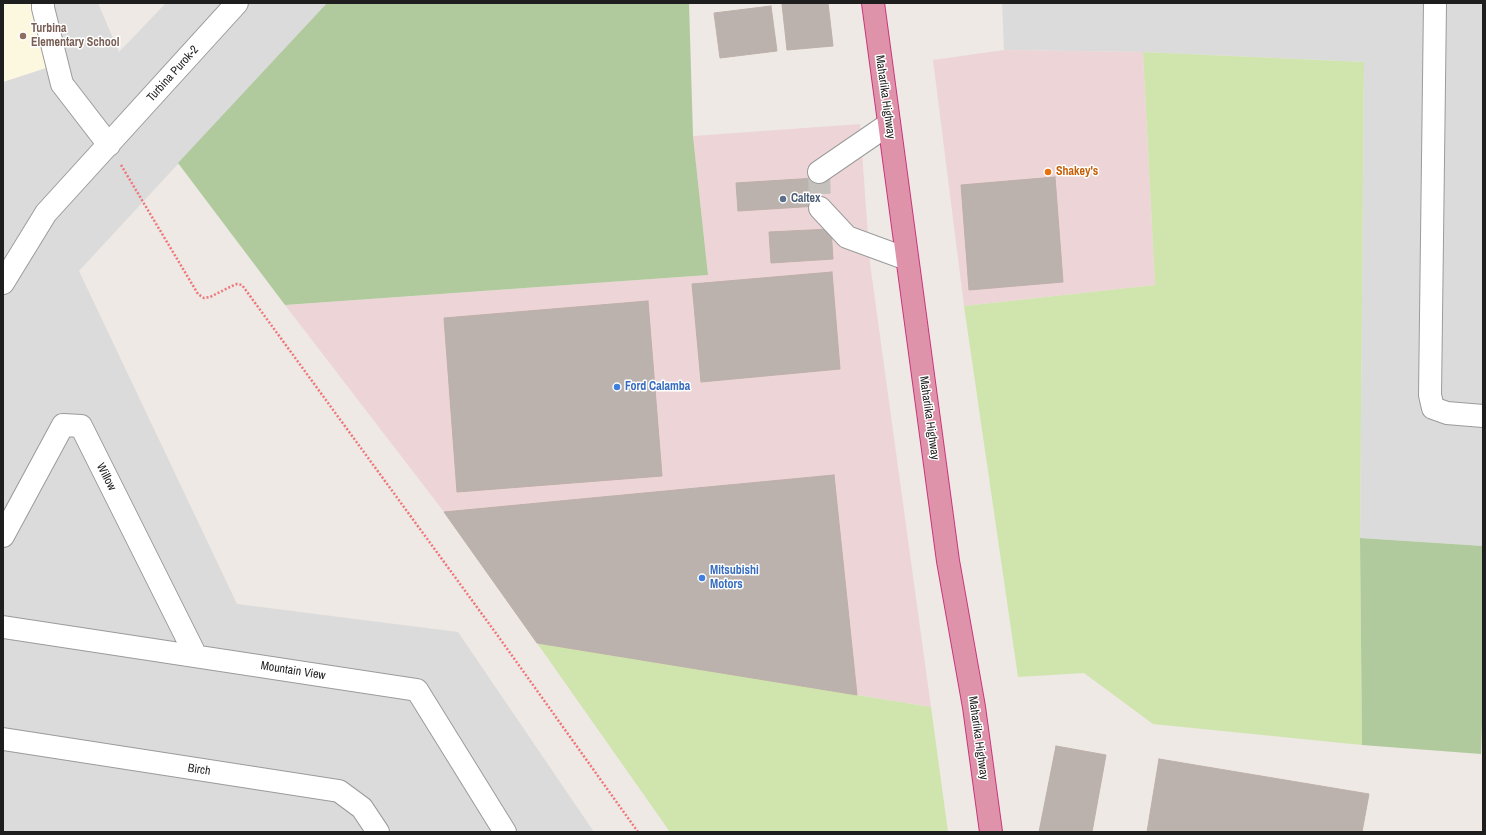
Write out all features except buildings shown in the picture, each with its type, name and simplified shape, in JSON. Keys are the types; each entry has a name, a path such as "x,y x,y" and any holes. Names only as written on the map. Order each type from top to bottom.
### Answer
{"highway":[{"name":"Maharlika Highway","path":"873,3 948,561 974,707 990,832"}],"street":[{"path":"43,3 62,84 109,145"},
{"name":"Turbina Purok-2","path":"3,283 46,213 237,3"},
{"path":"1435,3 1430,395 1433,408 1447,413 1483,416"},
{"path":"819,172 889,124"},
{"path":"820,208 847,236 907,258"},
{"name":"Willow","path":"3,536 63,425 81,426 196,656"},
{"name":"Mountain View","path":"3,627 417,690 505,832"},
{"name":"Birch","path":"3,739 339,791 362,808 378,832"}],"path":[{"path":"109,145 198,294 204,298 210,297 237,284 242,285 638,832"}],"shaded area":[{"path":"3,3 98,3 119,52 166,3 327,3 79,271 237,604 458,632 594,832 3,832"},
{"name":"Turbina Elementary School","path":"3,3 39,3 46,68 3,82"},
{"path":"1002,3 1483,3 1483,546 1360,538 1364,62 1143,52 1004,50"},
{"name":"Shakey's","path":"1004,50 1143,52 1155,285 964,306 933,60"},
{"path":"860,124 870,263 931,707 537,643 444,512 285,305 708,275 693,136"}],"green space":[{"path":"327,3 689,3 693,136 708,275 285,305 178,163"},
{"path":"1143,52 1364,62 1360,538 1362,745 1153,724 1084,673 1018,677 964,306 1155,285"},
{"path":"1360,538 1483,546 1483,693 1481,754 1362,745"},
{"path":"537,643 931,707 948,832 670,832"}],"tunnel":[{"path":"819,172 820,208"}],"place":[{"name":"Turbina Elementary School","path":"23,36"},
{"name":"Shakey's","path":"1048,172"},
{"name":"Caltex","path":"783,199"},
{"name":"Ford Calamba","path":"617,387"},
{"name":"Mitsubishi Motors","path":"702,578"}]}
